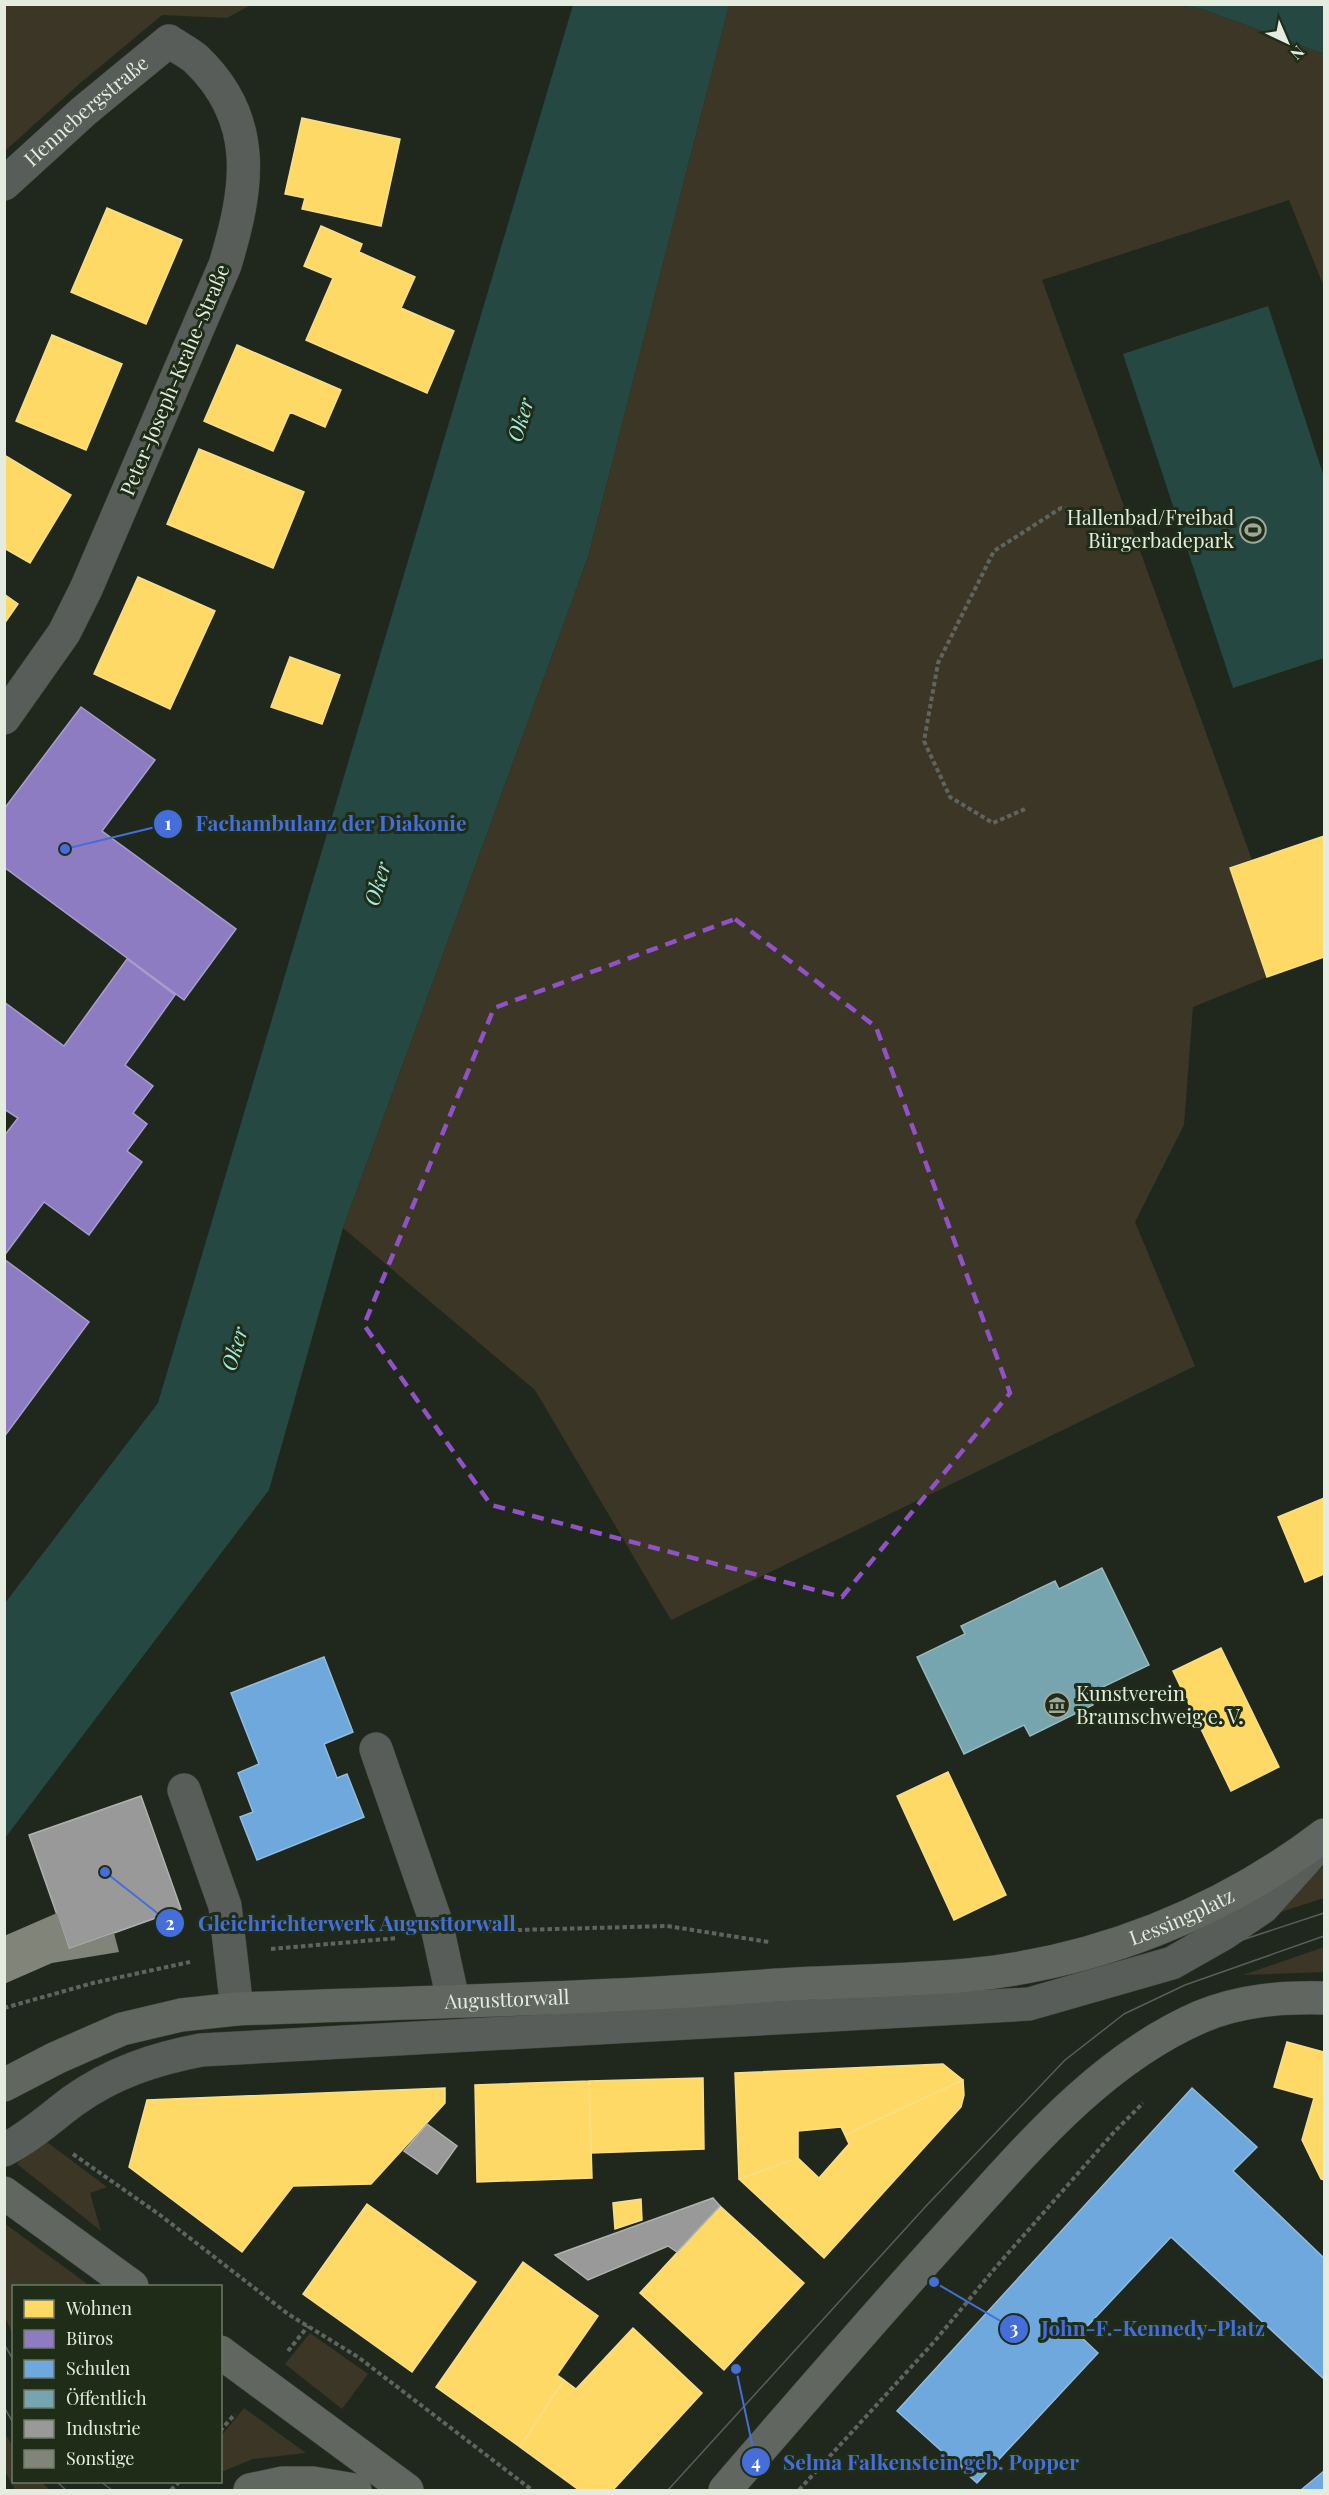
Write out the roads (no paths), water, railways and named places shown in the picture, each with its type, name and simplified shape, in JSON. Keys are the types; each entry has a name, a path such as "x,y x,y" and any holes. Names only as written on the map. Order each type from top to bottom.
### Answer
{"main road":[{"name":"Lessingplatz","path":"1024,1967 1092,1951 1161,1928 1239,1892 1324,1837"},
{"name":"Augusttorwall","path":"4,2085 56,2058 122,2029 181,2015 237,2009 702,1991 968,1975 1024,1967"},
{"path":"725,2490 871,2321 1051,2125 1093,2084 1146,2047 1200,2018 1251,2002 1284,1998 1324,1998"},
{"path":"4,2193 131,2285"},
{"path":"222,2353 407,2490"},
{"path":"250,2490 283,2482 314,2483 355,2490"}],"street":[{"name":"Hennebergstraße","path":"4,184 84,111 169,41"},
{"name":"Peter-Joseph-Krahe-Straße","path":"4,718 64,633 86,589 225,265 236,228 245,171 236,118 219,86 195,58 169,41"},
{"path":"376,1749 436,1922 453,2000"},
{"path":"184,1790 225,1906 237,2009"},
{"path":"13,2145 74,2100 118,2074 166,2057 201,2050 1029,2004 1172,1963 1223,1934 1263,1907 1324,1837"}],"water":[{"name":"Oker","path":"573,5 729,5 588,557 343,1228 269,1490 5,1838 5,1603 158,1403"},
{"path":"1177,5 1324,5 1324,54 1203,9"},
{"name":"Hallenbad/Freibad Bürgerbadepark","path":"1268,306 1324,477 1324,658 1233,688 1123,354"}],"tram line":[{"path":"1172,1963 1324,1913"},
{"path":"668,2490 927,2205 1065,2060 1124,2014 1185,1985 1324,1936"},
{"path":"4,2159 22,2141"},
{"path":"4,2344 12,2358"},
{"path":"4,2407 12,2421"},
{"path":"58,2483 66,2490"},
{"path":"102,2483 112,2490"}],"place":[{"name":"Hallenbad/Freibad Bürgerbadepark","path":"1253,530"},
{"name":"Fachambulanz der Diakonie","path":"65,849"},
{"name":"Kunstverein Braunschweig e. V.","path":"1057,1705"},
{"name":"Gleichrichterwerk Augusttorwall","path":"105,1872"},
{"name":"John-F.-Kennedy-Platz","path":"934,2282"},
{"name":"Selma Falkenstein geb. Popper","path":"736,2369"}]}
